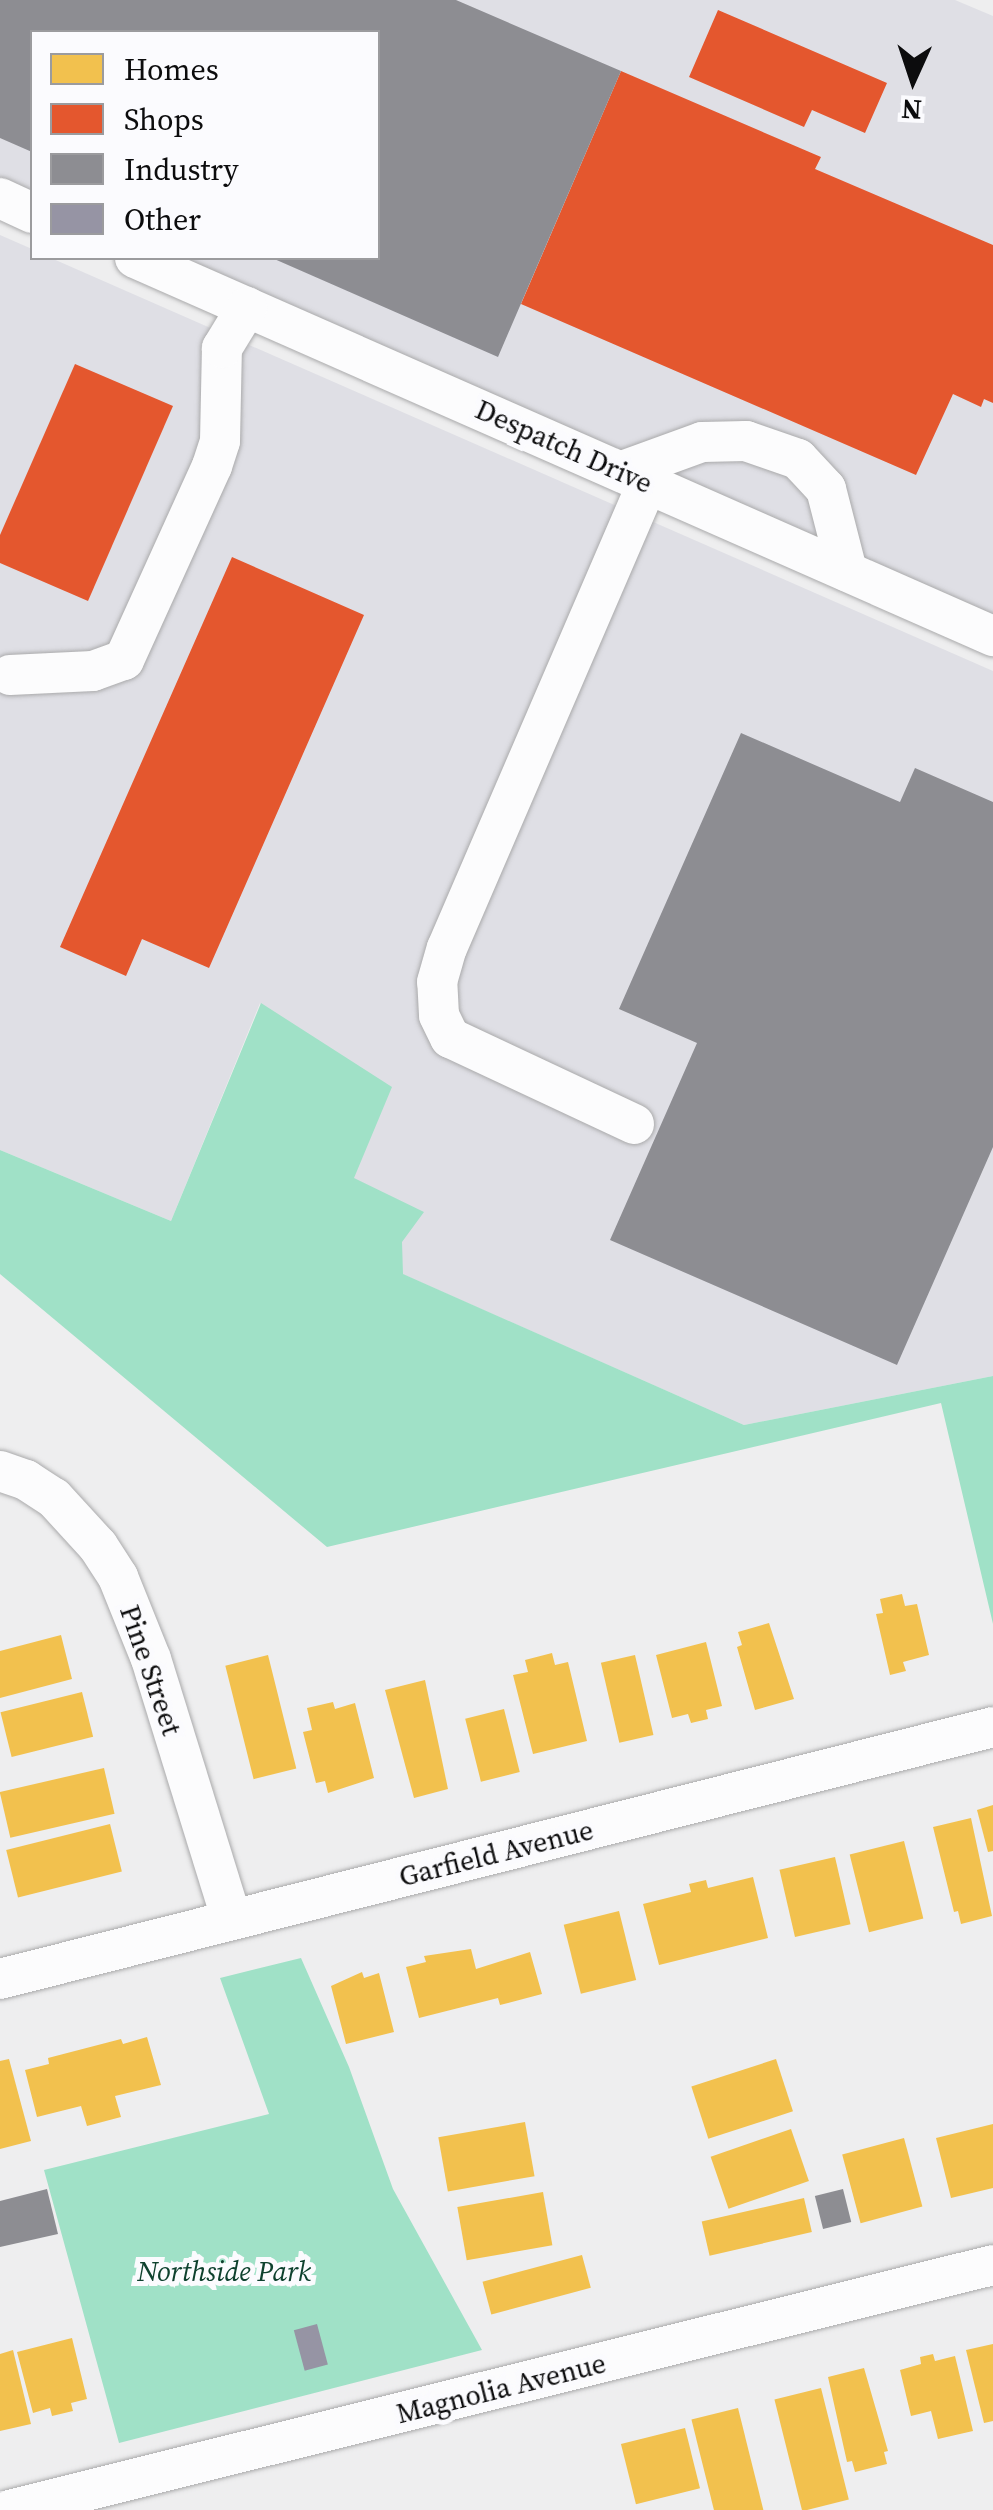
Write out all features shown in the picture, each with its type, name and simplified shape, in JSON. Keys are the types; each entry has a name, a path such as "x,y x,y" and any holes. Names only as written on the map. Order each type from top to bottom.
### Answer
{"street":[{"path":"0,198 30,211"},
{"name":"Despatch Drive","path":"140,260 993,636"},
{"path":"10,675 78,673 124,660 212,466 220,441 222,348 247,307"},
{"path":"634,1124 450,1038 439,1014 437,982 447,948 635,477 702,442 746,441 798,459 826,489 847,572"},
{"name":"Pine Street","path":"0,1471 26,1480 54,1498 98,1546 118,1577 151,1659 232,1920"},
{"name":"Garfield Avenue","path":"0,1979 993,1727"},
{"name":"Magnolia Avenue","path":"9,2510 993,2265"}],"shaded area":[{"path":"0,0 955,0 993,16 993,617 177,260 380,260 380,30 30,30 30,195 0,182"},
{"path":"0,235 30,248 30,260 56,260 993,671 993,1376 744,1425 402,1274 402,1242 353,1179 260,1003 171,1221 0,1150"}],"green space":[{"path":"261,1003 392,1087 354,1178 424,1212 402,1242 403,1274 744,1425 993,1376 993,1624 941,1403 327,1547 0,1274 0,1150 171,1221"},
{"name":"Northside Park","path":"301,1958 349,2067 393,2189 482,2350 119,2443 44,2170 269,2114 220,1978"}],"building: Homes":[{"path":"902,1594 905,1606 917,1604 929,1655 903,1662 906,1671 890,1675 876,1614 883,1613 880,1599"},
{"path":"769,1623 794,1699 755,1710 737,1647 742,1645 738,1632"},
{"path":"61,1635 72,1679 0,1698 0,1651"},
{"path":"706,1642 722,1706 706,1710 708,1719 691,1723 688,1714 672,1718 656,1655"},
{"path":"552,1653 555,1665 568,1662 587,1741 533,1754 513,1675 528,1672 525,1660"},
{"path":"268,1655 296,1769 254,1779 225,1666"},
{"path":"635,1655 653,1735 619,1743 601,1663"},
{"path":"425,1680 448,1789 414,1798 385,1690"},
{"path":"82,1692 93,1737 12,1757 0,1712"},
{"path":"333,1702 335,1709 355,1703 374,1778 328,1793 325,1781 316,1783 303,1732 312,1730 307,1708"},
{"path":"504,1709 520,1772 481,1782 465,1719"},
{"path":"104,1768 115,1814 10,1838 0,1792"},
{"path":"993,1805 993,1851 988,1852 977,1810"},
{"path":"971,1818 992,1916 961,1924 958,1911 954,1912 933,1827"},
{"path":"110,1824 122,1872 18,1897 6,1850"},
{"path":"904,1841 923,1919 869,1932 850,1855"},
{"path":"835,1857 851,1924 795,1937 779,1870"},
{"path":"753,1877 768,1938 659,1965 643,1904 691,1892 689,1884 706,1880 708,1888"},
{"path":"619,1911 636,1980 581,1994 564,1925"},
{"path":"471,1949 476,1969 530,1952 542,1994 500,2005 498,1998 419,2018 406,1967 426,1962 424,1956"},
{"path":"362,1972 364,1978 379,1973 394,2032 346,2044 331,1986"},
{"path":"147,2037 161,2085 115,2096 121,2117 87,2126 81,2106 37,2117 25,2070 49,2064 48,2058 121,2039 123,2044"},
{"path":"9,2059 31,2141 0,2149 0,2061"},
{"path":"776,2059 793,2111 708,2139 691,2087"},
{"path":"525,2122 535,2176 448,2191 438,2137"},
{"path":"993,2124 993,2188 951,2198 936,2138"},
{"path":"791,2129 809,2181 729,2209 711,2157"},
{"path":"904,2138 922,2207 861,2223 842,2155"},
{"path":"543,2192 552,2245 467,2260 457,2207"},
{"path":"804,2198 812,2232 710,2256 702,2222"},
{"path":"582,2255 591,2288 491,2314 483,2282"},
{"path":"72,2338 87,2399 71,2403 73,2411 52,2416 50,2408 33,2413 17,2352"},
{"path":"993,2344 993,2421 984,2423 966,2350"},
{"path":"13,2350 31,2424 0,2431 0,2354"},
{"path":"933,2354 935,2361 955,2356 973,2431 938,2439 931,2411 911,2416 900,2370 921,2364 920,2357"},
{"path":"864,2368 888,2451 884,2452 887,2464 855,2472 852,2461 847,2462 828,2377"},
{"path":"821,2388 849,2500 802,2510 774,2400"},
{"path":"738,2408 763,2510 714,2510 691,2420"},
{"path":"685,2428 700,2488 636,2504 621,2444"}],"building: Shops":[{"path":"718,10 887,83 865,133 812,110 804,127 689,77"},
{"path":"621,71 821,157 815,169 993,245 993,403 984,399 981,407 953,394 916,475 521,304"},
{"path":"75,364 173,406 88,601 0,563 0,535"},
{"path":"232,557 364,615 209,968 142,939 126,976 60,947"}],"building: Industry":[{"path":"0,0 456,0 621,71 498,357 277,260 380,260 380,30 30,30 30,151 0,138"},
{"path":"741,733 900,802 915,768 993,802 993,1147 897,1365 610,1240 697,1043 619,1009"},
{"path":"47,2189 58,2234 0,2247 0,2201"},
{"path":"843,2189 851,2222 823,2229 815,2196"}],"building: Other":[{"path":"317,2324 328,2365 305,2371 294,2330"}]}
